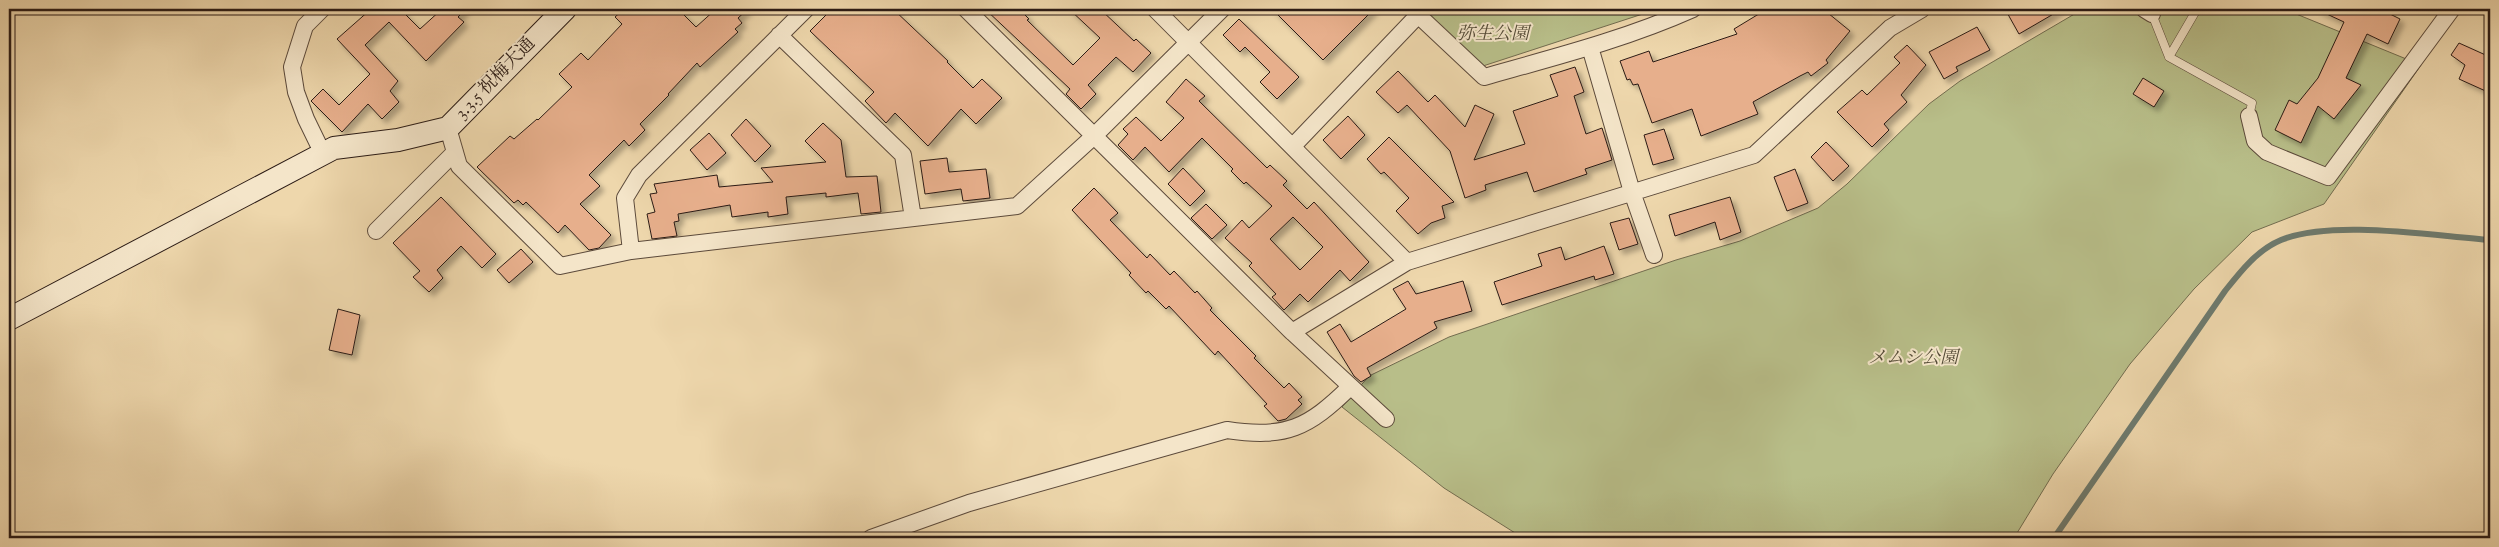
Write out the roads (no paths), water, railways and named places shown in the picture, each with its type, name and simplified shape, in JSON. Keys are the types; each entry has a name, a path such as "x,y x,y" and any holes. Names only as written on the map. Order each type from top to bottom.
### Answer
{"street":[{"path":"322,9 305,26 292,68 296,92 306,119 323,154"},
{"name":"3.3.5 祝梅大通","path":"448,128 565,9"},
{"path":"631,251 625,198 639,175 806,9"},
{"path":"966,9 1292,332 1386,419"},
{"path":"1155,9 1407,262"},
{"path":"9,319 334,148 398,140 448,128 459,166 560,266 631,251 1017,206 1094,136 1222,9"},
{"path":"1292,146 1421,12 1484,77 1590,47 1652,26 1693,9"},
{"path":"1292,332 1407,262 1754,155 1890,28 1922,9"},
{"path":"2248,116 2255,141 2267,152 2328,177 2452,9"},
{"path":"779,35 903,155 913,218"},
{"path":"1590,47 1632,192 1654,255"},
{"path":"376,231 455,152"},
{"path":"871,538 969,503 1227,430 1252,434 1269,433 1301,426 1324,413 1350,387"}],"lane":[{"path":"2169,57 2197,9"},
{"path":"2152,11 2169,57 2252,103 2248,116"}],"waterway":[{"path":"2054,538 2225,291 2250,262 2272,244 2303,234 2355,230 2490,240"}],"park label":[{"name":"弥生公園","path":"1493,35"},
{"name":"メムシ公園","path":"1913,359"}]}
